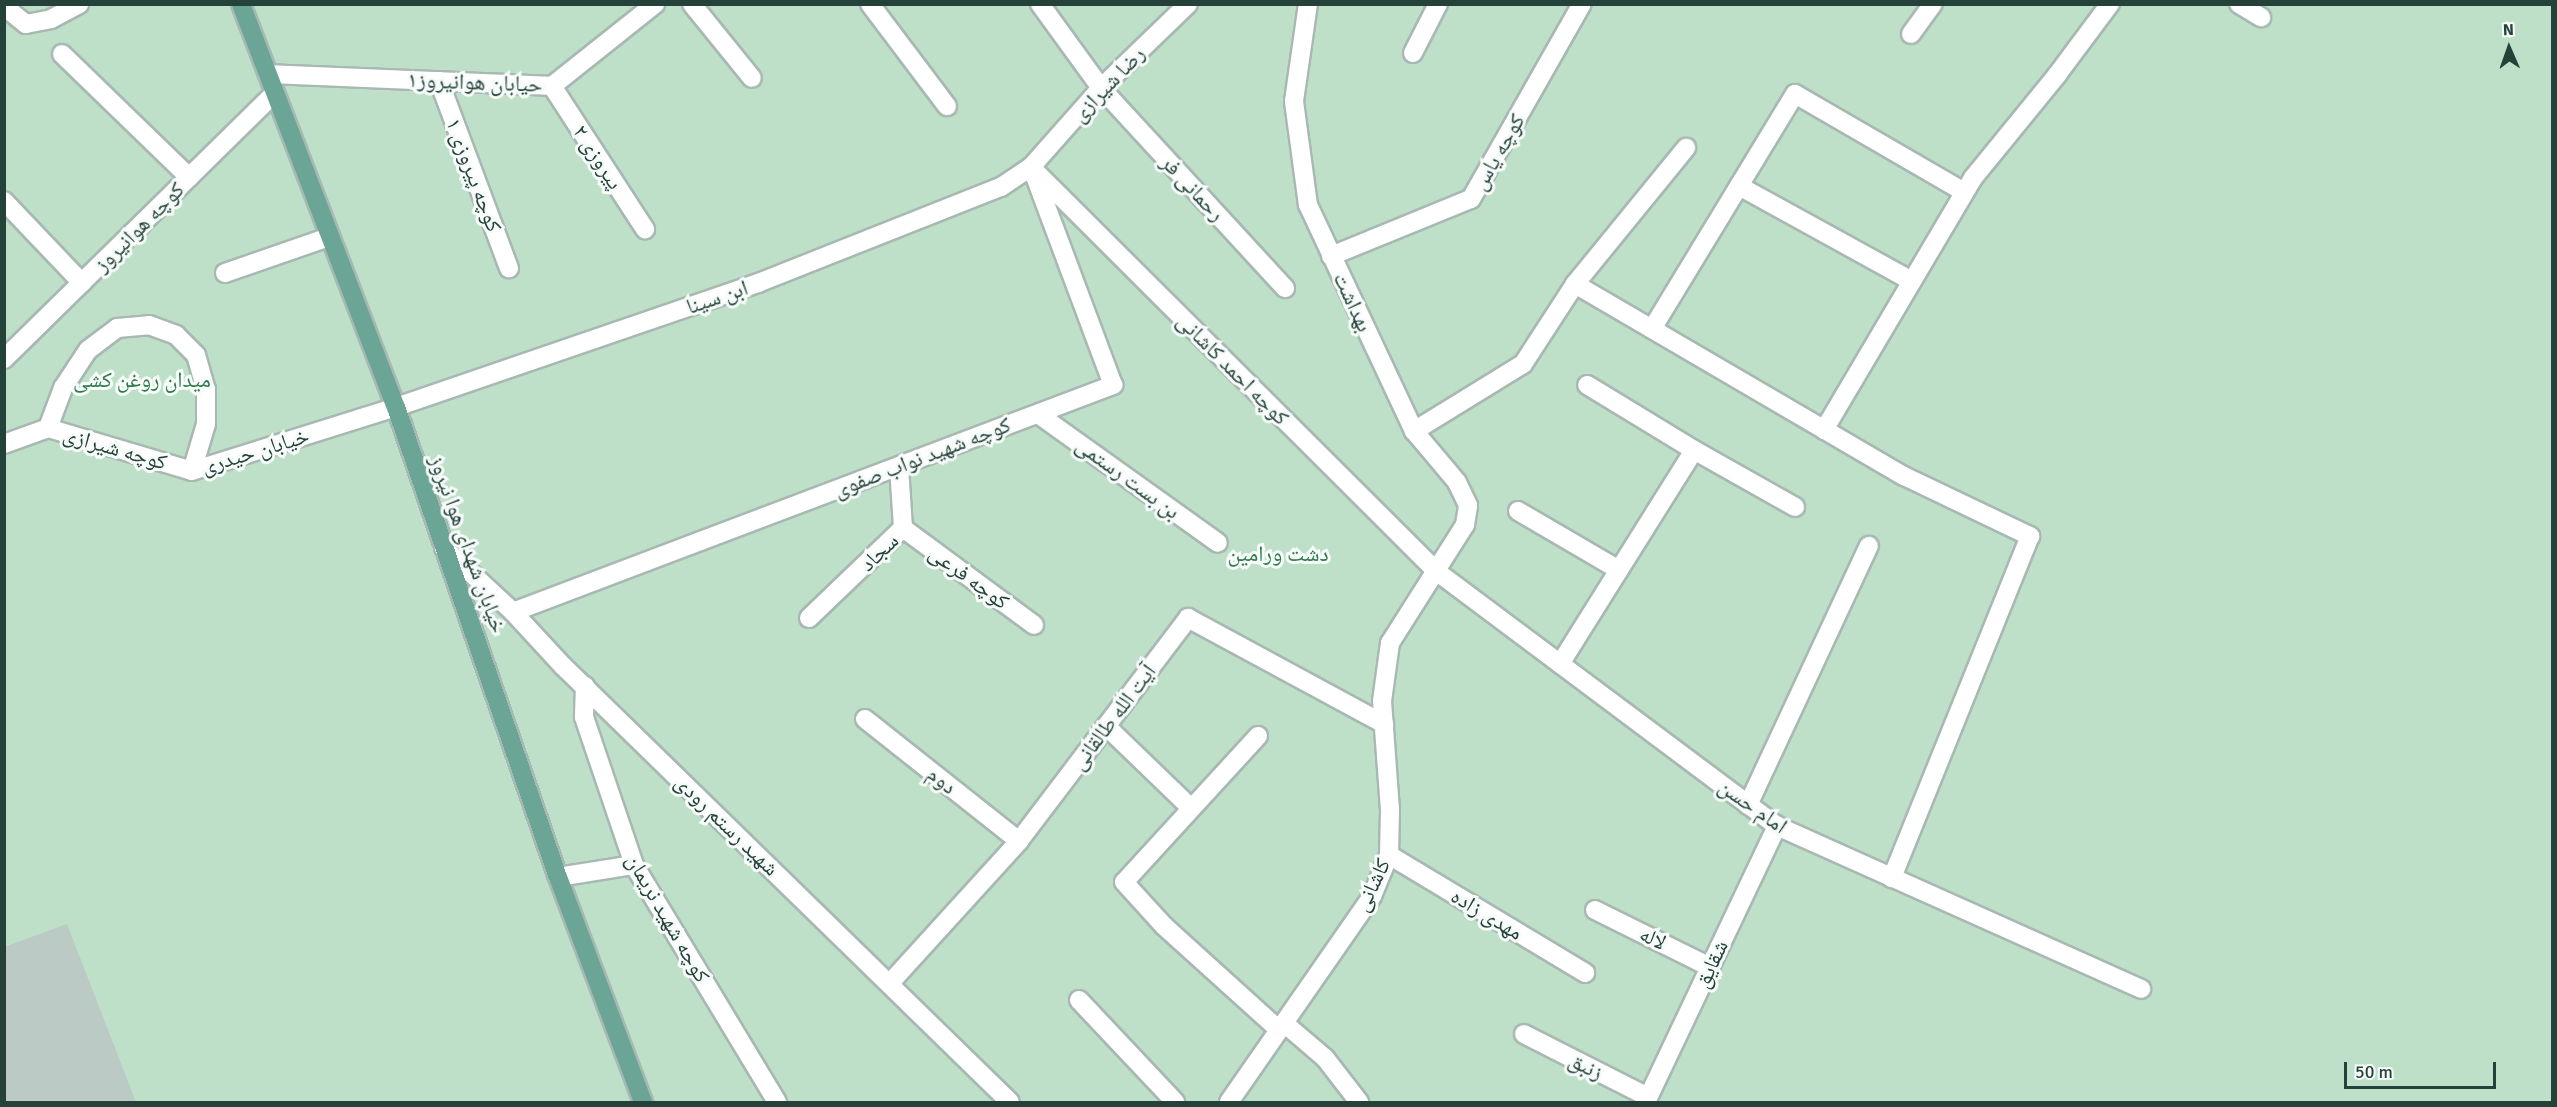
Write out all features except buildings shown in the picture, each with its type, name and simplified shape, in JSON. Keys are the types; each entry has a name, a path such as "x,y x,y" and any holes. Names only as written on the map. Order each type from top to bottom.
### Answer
{"main road":[{"name":"خیابان شهدای هوا نیروز","path":"241,4 396,407 558,877 643,1102"}],"street":[{"path":"6,4 11,12 26,24 51,19 79,4"},
{"name":"حیابان هوانیروز۱","path":"268,74 552,86 655,4"},
{"path":"692,4 752,78"},
{"path":"870,4 947,106"},
{"name":"رحمانی فر","path":"1040,4 1101,88 1285,288"},
{"name":"رضا شیرازی","path":"1031,167 1101,88 1188,4"},
{"name":"بهداشت","path":"1308,4 1294,101 1308,204 1414,431 1457,482 1468,505 1465,525 1436,572"},
{"path":"1413,53 1438,4"},
{"name":"کوچه یاس","path":"1331,256 1471,199 1582,4"},
{"path":"1911,34 1933,4"},
{"path":"1824,430 1964,192 2110,4"},
{"path":"2239,4 2261,18"},
{"path":"62,54 189,177"},
{"name":"کوچه پیروزی ۱","path":"439,81 509,268"},
{"name":"پیروزی ۲","path":"552,86 645,229"},
{"name":"کوچه هوانیروز","path":"4,359 274,94"},
{"path":"1652,329 1795,94 1964,192"},
{"path":"1414,431 1523,364 1575,284 1686,148"},
{"name":"ابن سینا","path":"396,407 758,283 1001,187 1031,167"},
{"name":"کوچه شهید نواب صفوی","path":"513,612 1113,385 1031,167"},
{"name":"کوچه احمد کاشانی","path":"1031,167 1436,572"},
{"path":"1739,186 1912,280"},
{"path":"4,201 82,283"},
{"path":"225,273 329,237"},
{"path":"1575,284 1904,476 2030,536 1892,878"},
{"name":"خیابان حیدری","path":"48,428 63,388 88,350 117,328 149,325 176,335 196,355 206,389 206,424 192,471"},
{"path":"1587,385 1694,450 1795,507"},
{"name":"خیابان حیدری","path":"192,471 396,407"},
{"name":"بن بست رستمی","path":"1038,414 1218,543"},
{"name":"کوچه شیرازی","path":"4,444 48,428 192,471"},
{"path":"1560,664 1694,450"},
{"name":"سجاد","path":"809,618 903,528 899,466"},
{"path":"1518,511 1619,570"},
{"name":"کوچه فرعی","path":"903,528 1034,625"},
{"path":"1748,805 1869,546"},
{"name":"شهید رستم رودی","path":"444,548 513,612 585,686 1010,1102"},
{"name":"امام حسن","path":"1436,572 1777,826 2141,989"},
{"name":"کاشانی","path":"1230,1102 1372,896 1389,855 1390,810 1382,701 1390,643 1436,572"},
{"name":"آیت الله طالقانی","path":"890,983 1019,841 1188,618 1384,724"},
{"name":"کوچه شهید نریمان","path":"585,686 584,717 634,865 777,1102"},
{"name":"دوم","path":"865,719 1019,841"},
{"path":"1106,726 1190,807"},
{"path":"1258,736 1190,807 1124,882 1164,926 1282,1027 1325,1058 1359,1102"},
{"name":"شقایق","path":"1647,1100 1777,826"},
{"name":"مهدی زاده","path":"1389,855 1585,973"},
{"path":"558,877 634,865"},
{"name":"لاله","path":"1595,910 1710,967"},
{"path":"1078,1000 1175,1102"},
{"name":"زنبق","path":"1524,1034 1647,1100"}],"green space":[{"name":"دشت ورامین","path":"5,5 2552,5 2552,1102 5,1102"}],"park label":[{"name":"میدان روغن کشی","path":"142,380"}]}
